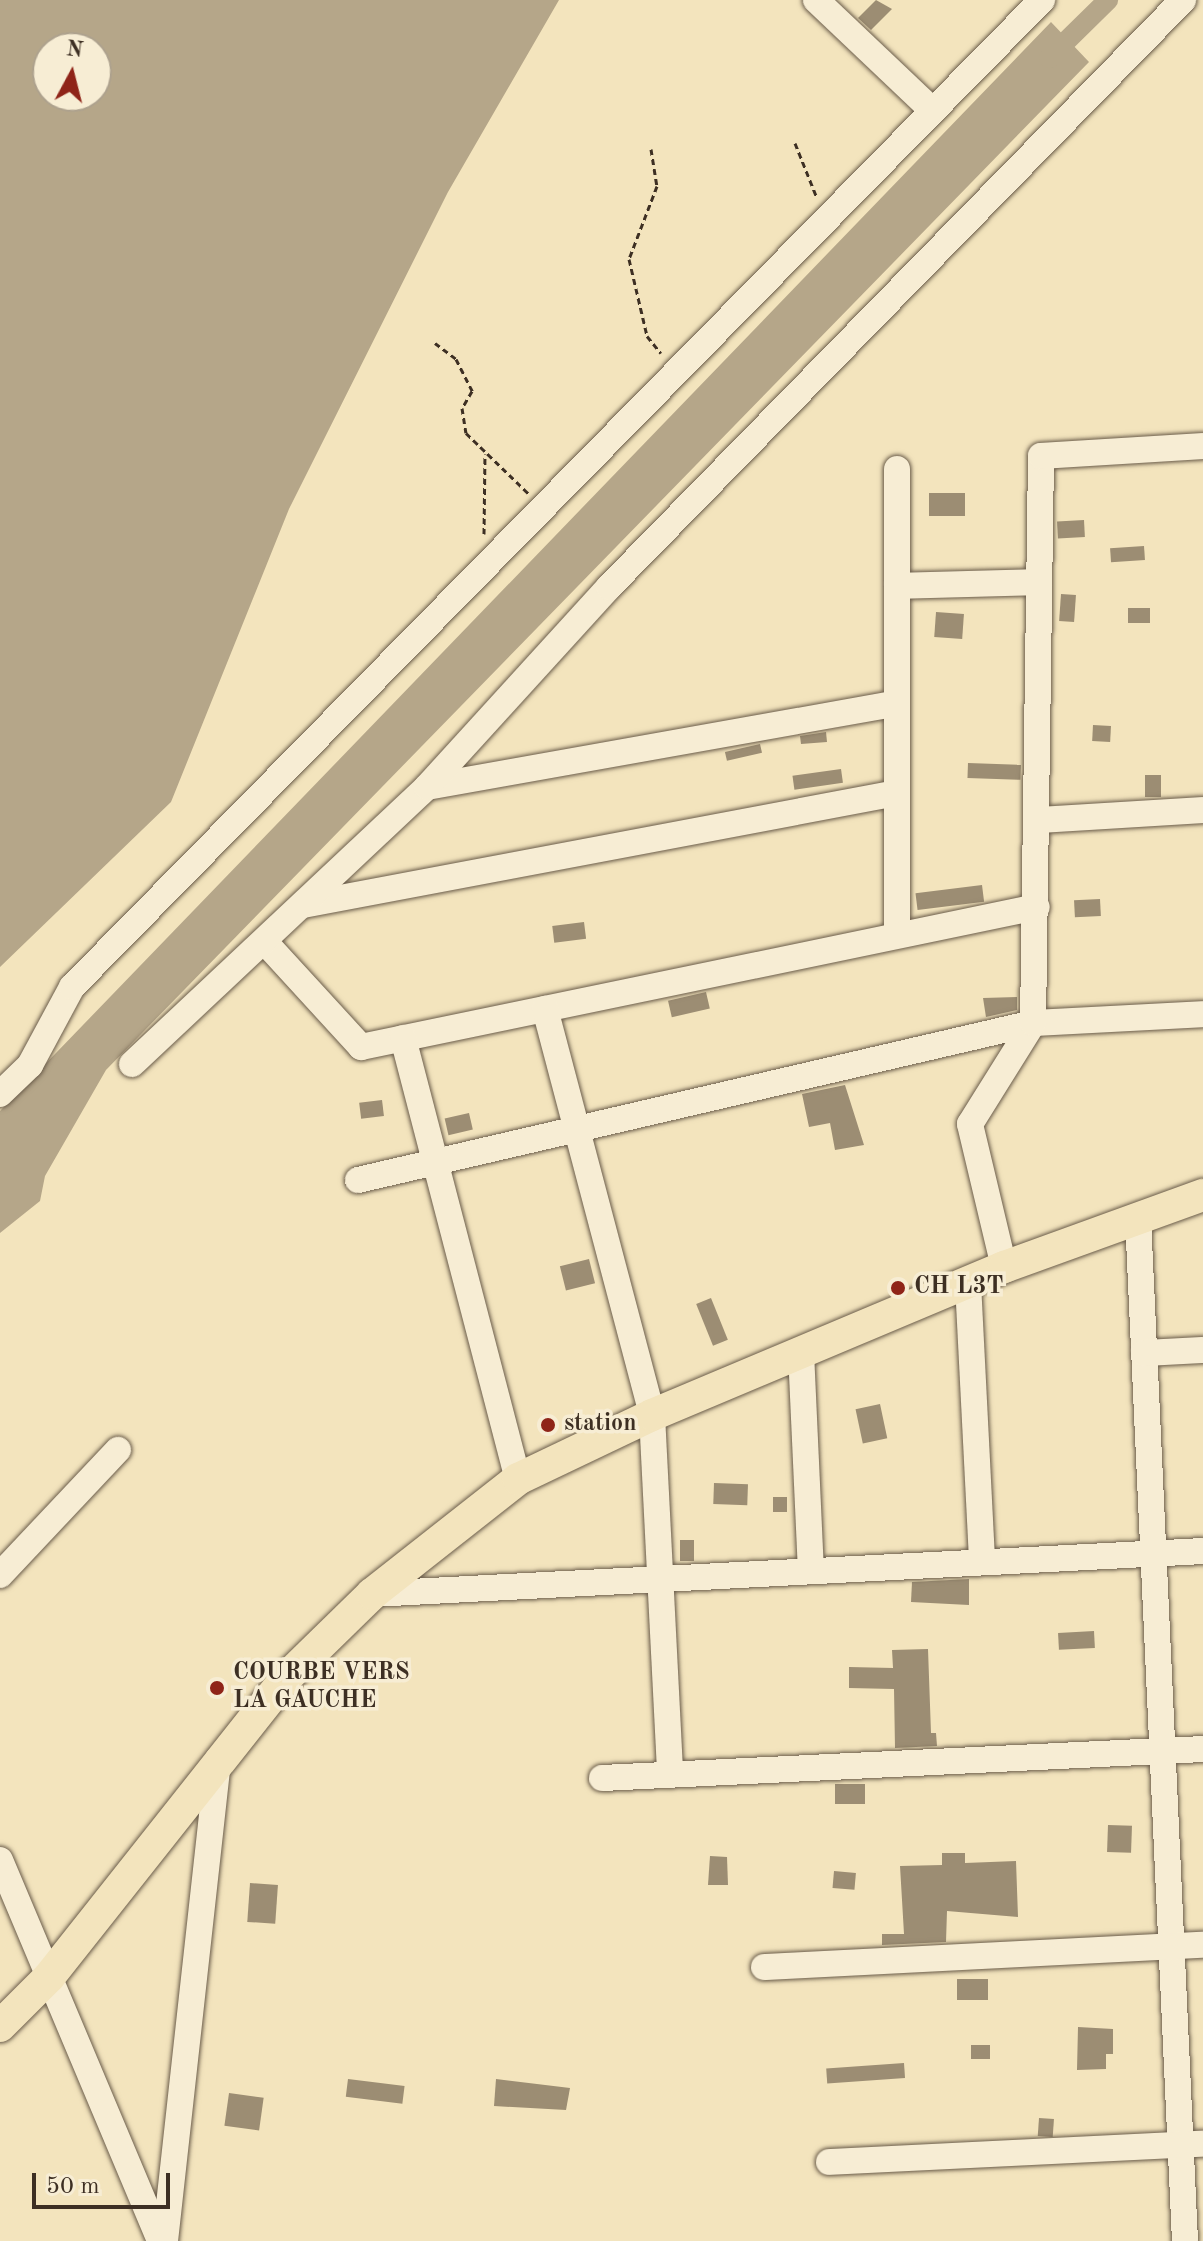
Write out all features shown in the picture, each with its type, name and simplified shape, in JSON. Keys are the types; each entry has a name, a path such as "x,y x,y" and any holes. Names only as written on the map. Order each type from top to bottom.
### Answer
{"main road":[{"path":"0,2026 49,1977 218,1757 287,1677 372,1594 518,1479 652,1415 1004,1267 1203,1195"}],"street":[{"path":"816,0 933,111"},
{"path":"0,1094 30,1065 72,987 1042,0"},
{"path":"132,1064 427,787 609,587 1183,0"},
{"path":"1004,1267 970,1124 1033,1023 1040,820 1041,456 1203,446"},
{"path":"897,469 897,935"},
{"path":"897,586 1039,582"},
{"path":"427,787 897,703"},
{"path":"302,905 897,793"},
{"path":"1040,820 1203,810"},
{"path":"264,941 361,1047 1037,907"},
{"path":"545,1009 652,1415 670,1774"},
{"path":"358,1180 1033,1023 1203,1014"},
{"path":"403,1038 518,1479"},
{"path":"1138,1218 1172,1947 1192,2144 1185,2241"},
{"path":"968,1283 982,1562"},
{"path":"1144,1353 1203,1350"},
{"path":"801,1352 811,1571"},
{"path":"0,1575 118,1450"},
{"path":"372,1594 1203,1551"},
{"path":"602,1778 1203,1749"},
{"path":"162,2241 218,1757"},
{"path":"0,1860 162,2241"},
{"path":"764,1967 1203,1945"},
{"path":"829,2162 1192,2144"}],"path":[{"path":"795,143 826,220"},
{"path":"651,149 657,186 629,259 647,336 677,372"},
{"path":"435,343 456,359 472,391 462,408 466,433 544,507"},
{"path":"485,454 481,514 488,563"}],"shaded area":[{"path":"0,0 559,0 448,192 289,509 171,802 0,967"},
{"path":"1051,22 1089,62 106,1070 45,1176 40,1201 0,1233 0,1111"}],"building":[{"path":"876,0 892,9 871,30 858,18"},
{"path":"929,493 965,493 965,516 929,516"},
{"path":"1084,520 1085,537 1058,538 1057,521"},
{"path":"1144,546 1145,560 1111,562 1110,548"},
{"path":"1061,594 1076,595 1074,622 1059,621"},
{"path":"1128,608 1150,608 1150,623 1128,623"},
{"path":"936,612 964,614 962,639 934,637"},
{"path":"1093,725 1111,726 1110,742 1092,741"},
{"path":"826,732 827,742 801,744 800,736"},
{"path":"760,744 762,753 727,761 725,752"},
{"path":"968,763 1021,765 1020,780 967,778"},
{"path":"841,769 843,783 794,790 792,776"},
{"path":"1145,775 1161,775 1161,797 1145,797"},
{"path":"982,885 984,902 918,910 915,893"},
{"path":"1100,899 1101,916 1075,917 1074,900"},
{"path":"584,922 586,939 554,943 552,926"},
{"path":"706,992 710,1009 672,1017 668,1001"},
{"path":"1017,997 1017,1010 986,1017 983,998"},
{"path":"845,1085 864,1145 835,1150 830,1123 809,1127 802,1094"},
{"path":"382,1100 384,1116 361,1119 359,1103"},
{"path":"469,1113 473,1130 448,1135 445,1119"},
{"path":"589,1259 595,1283 566,1291 560,1266"},
{"path":"711,1298 728,1340 713,1346 696,1304"},
{"path":"880,1404 887,1438 863,1443 856,1409"},
{"path":"714,1483 748,1484 747,1505 713,1504"},
{"path":"773,1497 787,1497 787,1512 773,1512"},
{"path":"680,1540 694,1540 694,1561 680,1561"},
{"path":"969,1579 969,1605 911,1602 912,1582"},
{"path":"1094,1631 1095,1648 1059,1650 1058,1633"},
{"path":"928,1649 931,1733 936,1733 937,1746 895,1748 894,1689 849,1688 849,1667 893,1668 892,1650"},
{"path":"835,1784 865,1784 865,1804 835,1804"},
{"path":"1108,1825 1132,1826 1131,1853 1107,1852"},
{"path":"942,1853 965,1853 965,1863 1016,1861 1018,1917 947,1911 946,1942 882,1945 882,1934 904,1934 900,1866 942,1865"},
{"path":"710,1856 727,1857 728,1885 708,1885"},
{"path":"834,1871 856,1873 854,1890 833,1888"},
{"path":"250,1883 278,1885 275,1924 247,1922"},
{"path":"957,1979 988,1979 988,2000 957,2000"},
{"path":"1078,2027 1113,2029 1113,2054 1106,2054 1106,2069 1077,2070"},
{"path":"971,2045 990,2045 990,2059 971,2059"},
{"path":"904,2063 905,2078 827,2083 826,2068"},
{"path":"348,2079 405,2086 402,2104 346,2097"},
{"path":"496,2079 570,2088 566,2110 494,2106"},
{"path":"229,2093 264,2098 259,2131 224,2126"},
{"path":"1039,2118 1054,2119 1053,2137 1038,2136"}],"waterway":[{"path":"1049,58 1108,0"}],"place":[{"name":"CH L3T","path":"898,1288"},
{"name":"station","path":"548,1425"},
{"name":"COURBE VERS LA GAUCHE","path":"217,1688"}]}
